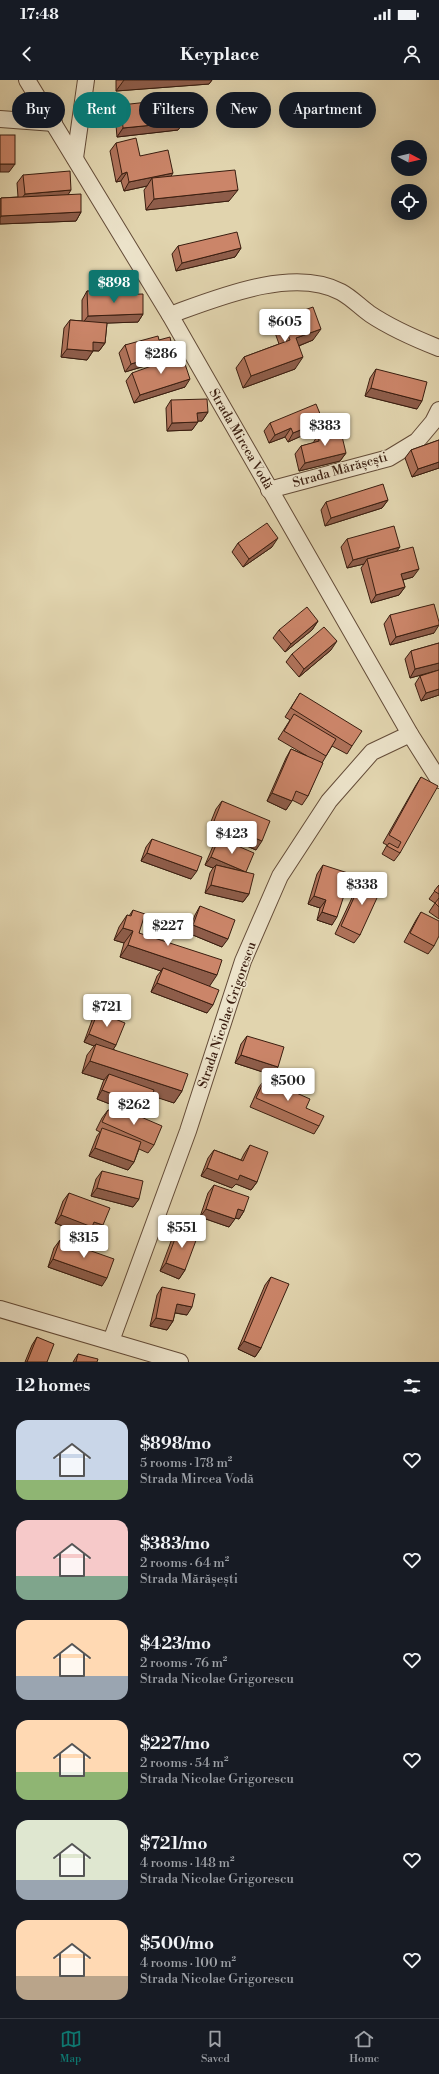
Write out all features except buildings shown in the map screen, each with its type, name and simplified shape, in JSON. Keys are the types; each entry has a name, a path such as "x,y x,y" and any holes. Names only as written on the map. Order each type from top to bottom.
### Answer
{"street":[{"name":"Strada Mircea Vodă","path":"27,80 35,92"},
{"path":"75,158 86,80"},
{"path":"0,119 12,120"},
{"name":"Strada Mircea Vodă","path":"57,128 170,315 410,734 439,780"},
{"path":"170,315 246,288 288,283 324,285 342,292 371,315 416,339 439,348"},
{"name":"Strada Mărășești","path":"269,490 389,458 417,441 433,422 439,410"},
{"name":"Strada Nicolae Grigorescu","path":"111,1341 188,1131 243,961 280,876 329,802 372,752 410,734"},
{"path":"0,1309 180,1362"}]}
